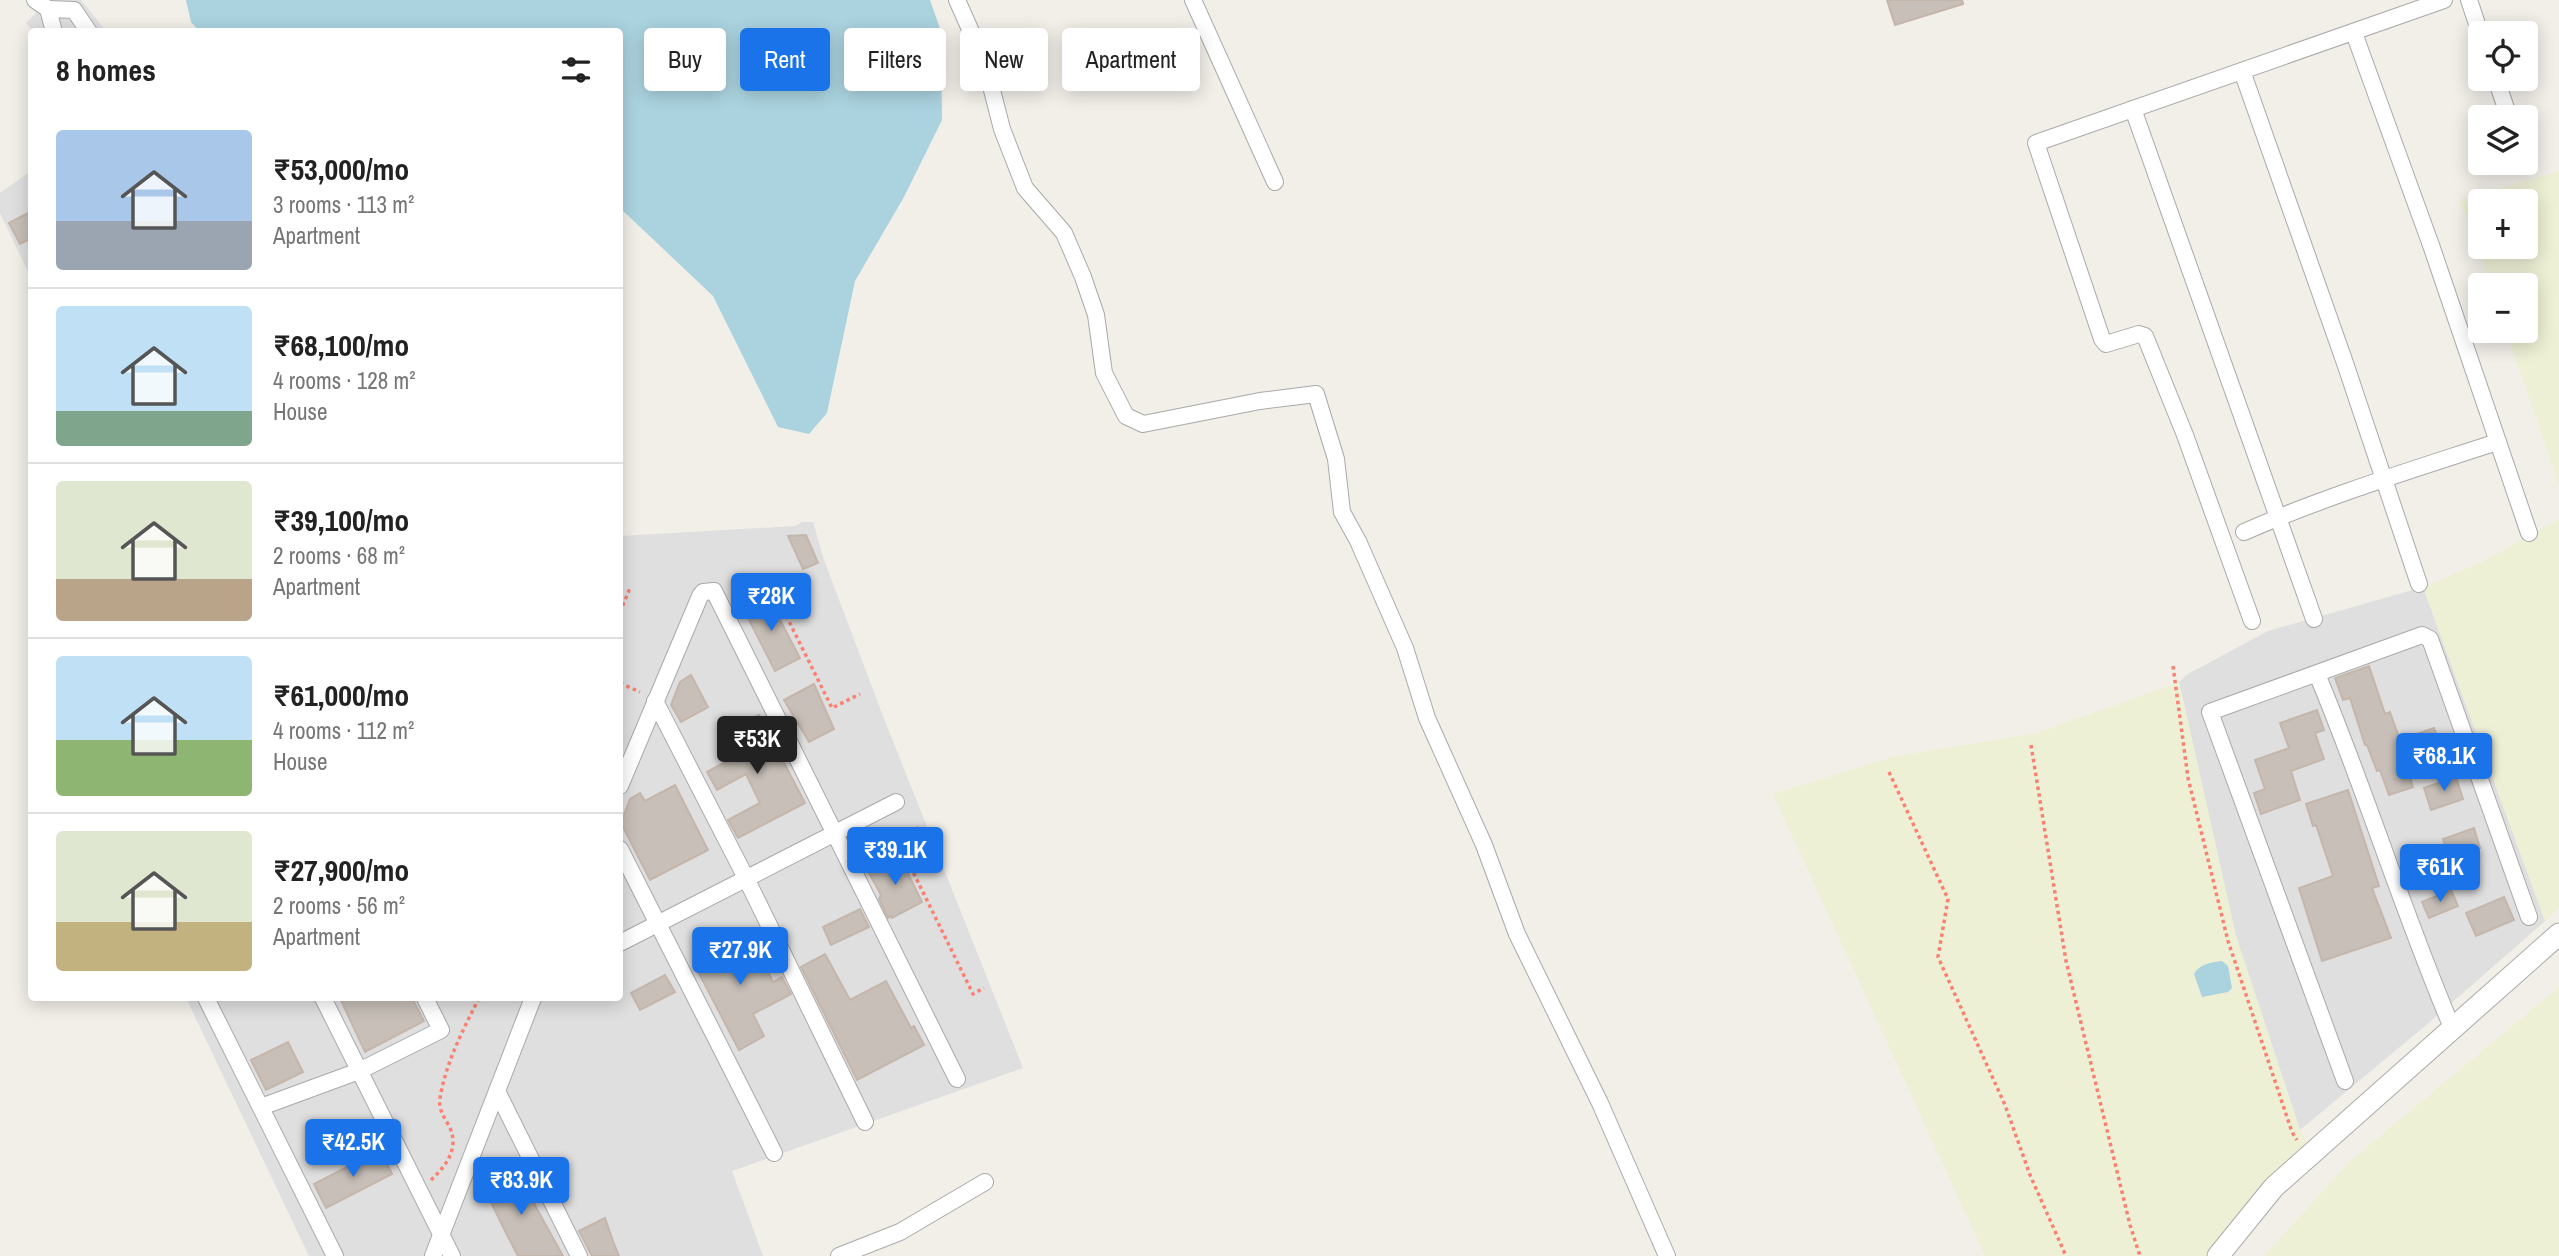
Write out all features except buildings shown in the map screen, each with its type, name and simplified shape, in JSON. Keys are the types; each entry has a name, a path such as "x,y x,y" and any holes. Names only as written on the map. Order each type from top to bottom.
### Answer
{"street":[{"path":"957,0 985,64 1002,128 1025,188 1063,233 1083,277 1096,315 1104,373 1126,416 1143,424 1260,401 1316,394 1336,459 1342,512 1358,541 1405,648 1427,718 1484,845 1517,934 1600,1103 1667,1256"},
{"path":"1193,0 1275,182"},
{"path":"2252,621 2185,435 2145,336 2139,334 2106,344 2102,339 2036,143 2444,0"},
{"path":"2469,0 2476,21"},
{"path":"41,5 52,28"},
{"path":"41,5 74,10 86,28"},
{"path":"2354,33 2432,248 2529,533"},
{"path":"2242,71 2419,584"},
{"path":"2133,109 2314,619"},
{"path":"2244,532 2384,479 2497,442"},
{"path":"623,779 699,596 703,592 714,592 957,1079"},
{"path":"2344,1081 2210,712 2422,635 2430,639 2529,917"},
{"path":"2317,674 2344,738 2427,967 2453,1030"},
{"path":"656,700 865,1122"},
{"path":"623,941 896,802"},
{"path":"623,855 774,1153"},
{"path":"2218,1256 2274,1187 2559,934"},
{"path":"208,1001 335,1256"},
{"path":"324,1001 452,1256"},
{"path":"261,1107 359,1071 441,1030 426,1001"},
{"path":"433,1256 532,1001"},
{"path":"498,1091 579,1256"},
{"path":"839,1256 900,1232 985,1182"}],"path":[{"path":"721,602 768,579 832,708 860,694"},
{"path":"623,605 630,588"},
{"path":"2174,666 2188,778 2228,941 2292,1132 2308,1157"},
{"path":"623,685 656,700"},
{"path":"2031,745 2066,961 2140,1256"},
{"path":"1889,772 1948,899 1938,957 2005,1105 2030,1175 2066,1256"},
{"path":"897,839 920,827"},
{"path":"892,829 973,994 984,988"},
{"path":"415,1183 430,1180 442,1170 450,1156 454,1142 442,1116 439,1102 447,1067 479,1001"}],"shaded area":[{"path":"49,0 81,0 104,28 30,28 26,23"},
{"path":"28,173 28,272 0,213 0,193"},
{"path":"802,522 813,522 824,560 883,716 1023,1068 732,1171 763,1256 309,1256 187,1001 623,1001 623,536 795,526"},
{"path":"2423,587 2545,921 2300,1130 2236,936 2179,682 2188,674 2268,631"}],"green space":[{"path":"2559,171 2559,485 2510,343 2538,343 2538,273 2486,273 2481,259 2538,259 2538,189 2498,189"},
{"path":"2468,198 2468,223 2460,200"},
{"path":"2559,519 2559,908 2545,921 2423,587 2482,562"},
{"path":"2179,682 2236,936 2300,1130 2310,1147 2219,1239 2207,1256 1985,1256 1773,794 1895,756 2034,734"},
{"path":"2559,987 2559,1256 2264,1256 2350,1161"}],"water":[{"path":"186,0 930,0 940,28 844,28 844,91 942,91 942,120 904,197 855,281 827,413 809,434 778,427 713,296 623,211 623,28 196,28 191,22"},
{"path":"2222,961 2228,966 2232,988 2228,992 2202,997 2194,974 2202,966"}]}
